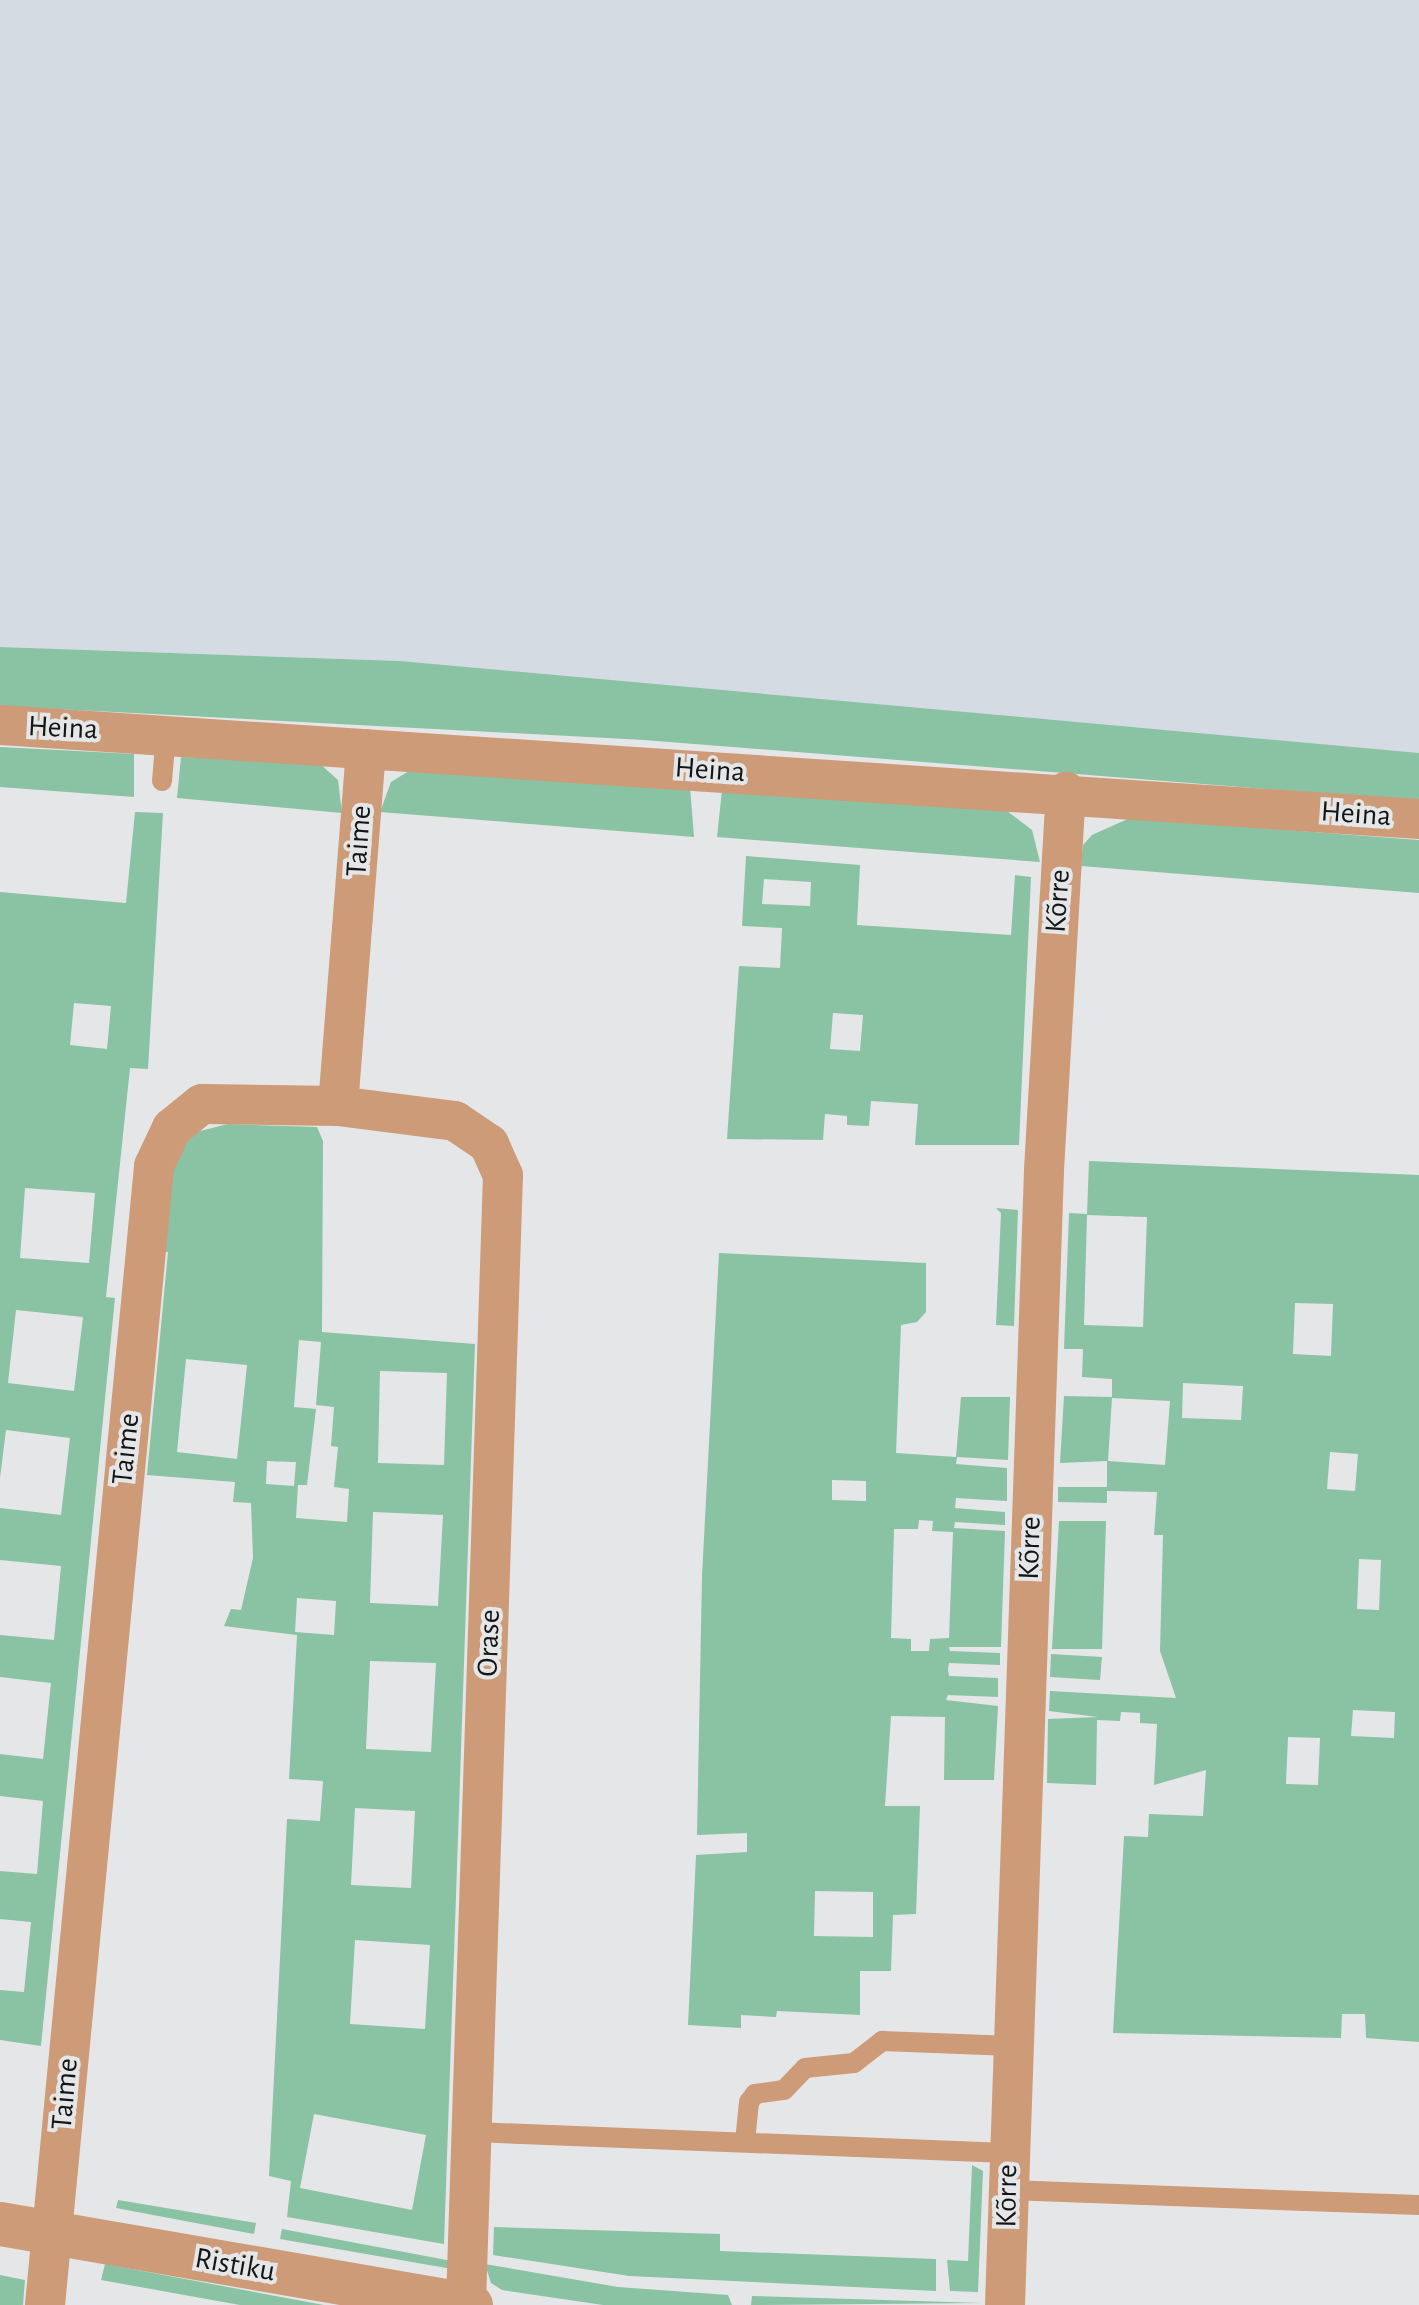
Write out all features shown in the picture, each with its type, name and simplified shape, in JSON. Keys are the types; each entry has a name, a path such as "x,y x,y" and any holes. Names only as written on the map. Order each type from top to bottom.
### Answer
{"street":[{"name":"Heina","path":"0,725 1066,792 1419,819"},
{"name":"Taime","path":"45,2305 154,1166 172,1128 202,1104 338,1106 366,749"},
{"name":"Kõrre","path":"1014,2302 1007,2172 1052,975 1066,792"},
{"name":"Orase","path":"338,1106 455,1121 489,1144 503,1175 468,2305"},
{"name":"Ristiku","path":"0,2224 468,2305"}],"lane":[{"path":"162,781 166,734"},
{"path":"745,2142 749,2102 755,2094 784,2090 805,2068 854,2063 882,2041 1012,2046"},
{"path":"473,2132 745,2142 1007,2172 1419,2205"}],"shaded area":[{"path":"0,0 1419,0 1419,753 867,711 400,661 0,647"}],"green space":[{"path":"0,647 400,661 1419,753 1419,801 644,740 0,706"},
{"path":"0,747 134,754 134,797 0,787"},
{"path":"181,757 319,763 338,780 342,813 177,798"},
{"path":"409,771 690,787 694,837 380,812 391,782"},
{"path":"722,790 1007,811 1032,830 1040,862 717,837"},
{"path":"135,812 163,813 148,1069 130,1068 106,1297 115,1298 41,2046 0,2040 0,1990 24,1992 31,1922 0,1919 0,1871 37,1874 43,1801 0,1796 0,1754 43,1759 51,1683 0,1677 0,1635 54,1640 61,1566 0,1560 0,1508 61,1515 70,1438 6,1430 0,1478 0,892 126,903","holes":["74,1003 111,1006 107,1049 70,1045","25,1188 95,1193 89,1263 20,1258","16,1310 83,1317 74,1391 8,1383"]},
{"path":"1130,818 1419,840 1419,893 1081,866 1083,845 1092,835"},
{"path":"746,856 860,865 857,925 1011,935 1015,875 1031,877 1019,1145 915,1145 918,1104 871,1101 869,1126 847,1125 847,1116 825,1114 823,1140 727,1139 739,966 780,968 782,928 742,926","holes":["764,879 811,882 810,906 762,904","833,1013 863,1015 860,1051 830,1049"]},
{"path":"228,1124 317,1127 323,1141 322,1332 475,1344 444,2244 287,2217 291,2181 269,2176 287,1819 320,1821 323,1781 289,1779 297,1635 224,1626 231,1609 241,1610 253,1558 251,1503 233,1502 235,1482 147,1475 168,1252 161,1252 166,1179 177,1152 196,1132","holes":["299,1340 321,1342 316,1405 334,1407 331,1446 338,1447 334,1487 349,1489 347,1522 296,1518 298,1485 307,1485 316,1409 294,1407","186,1359 247,1365 237,1459 177,1452","380,1371 447,1373 444,1465 378,1463","267,1461 296,1462 294,1486 266,1484","373,1512 443,1515 438,1606 370,1603","297,1598 336,1601 334,1635 295,1632","370,1661 436,1663 431,1752 366,1749","355,1808 415,1811 411,1888 351,1885","355,1940 430,1945 425,2029 350,2024","314,2114 426,2135 412,2210 300,2188"]},
{"path":"1089,1161 1419,1175 1419,2042 1366,2038 1365,2014 1342,2014 1341,2038 1113,2033 1124,1836 1148,1837 1149,1814 1203,1816 1206,1770 1154,1785 1157,1724 1140,1723 1140,1713 1121,1712 1120,1721 1097,1720 1096,1785 1047,1783 1048,1719 1098,1717 1049,1711 1050,1691 1176,1698 1160,1651 1163,1535 1154,1535 1157,1492 1107,1491 1107,1503 1058,1502 1058,1487 1107,1487 1107,1461 1060,1463 1064,1396 1112,1397 1112,1379 1082,1377 1083,1349 1064,1349 1069,1213 1087,1214","holes":["1087,1215 1147,1217 1143,1327 1084,1325","1295,1303 1333,1304 1331,1356 1293,1354","1183,1383 1243,1386 1241,1420 1182,1418","1112,1398 1170,1401 1165,1465 1108,1461","1330,1452 1358,1454 1355,1491 1327,1489","1359,1559 1381,1560 1379,1610 1357,1609","1353,1710 1395,1712 1394,1738 1351,1736","1288,1737 1320,1738 1318,1785 1286,1784"]},
{"path":"996,1208 1018,1210 1014,1326 996,1325 1001,1213"},
{"path":"719,1253 926,1263 926,1312 917,1322 901,1325 896,1453 956,1457 961,1397 1010,1397 1008,1460 957,1457 956,1464 1007,1468 1007,1501 956,1498 955,1508 1005,1512 1005,1525 955,1522 954,1528 1005,1531 1001,1647 949,1647 950,1651 1000,1653 1000,1665 949,1663 948,1669 949,1676 998,1678 998,1697 948,1695 946,1700 998,1706 994,1780 944,1780 945,1717 891,1716 885,1806 920,1806 916,1914 893,1915 891,1971 860,1971 860,2015 777,2011 776,2017 741,2015 741,2028 688,2025 696,1855 747,1852 747,1833 697,1835 702,1576","holes":["832,1480 866,1481 866,1501 832,1500","919,1520 933,1521 932,1531 953,1532 949,1638 930,1639 929,1651 911,1651 911,1639 891,1638 894,1529 918,1529","815,1891 873,1892 873,1937 814,1936"]},
{"path":"1059,1521 1106,1521 1102,1649 1052,1649"},
{"path":"1051,1654 1102,1657 1100,1680 1050,1677"},
{"path":"972,2165 983,2171 978,2292 950,2291 947,2260 968,2261"},
{"path":"118,2200 256,2223 254,2234 116,2208"},
{"path":"494,2227 720,2234 720,2251 936,2259 936,2291 629,2276 493,2255"},
{"path":"282,2229 452,2261 452,2269 280,2239"},
{"path":"105,2264 324,2305 240,2305 101,2280"},
{"path":"485,2264 618,2287 728,2295 732,2305 603,2305 502,2290 491,2283"},
{"path":"0,2275 25,2280 23,2305 0,2305"},
{"path":"752,2296 982,2303 751,2305"}]}
